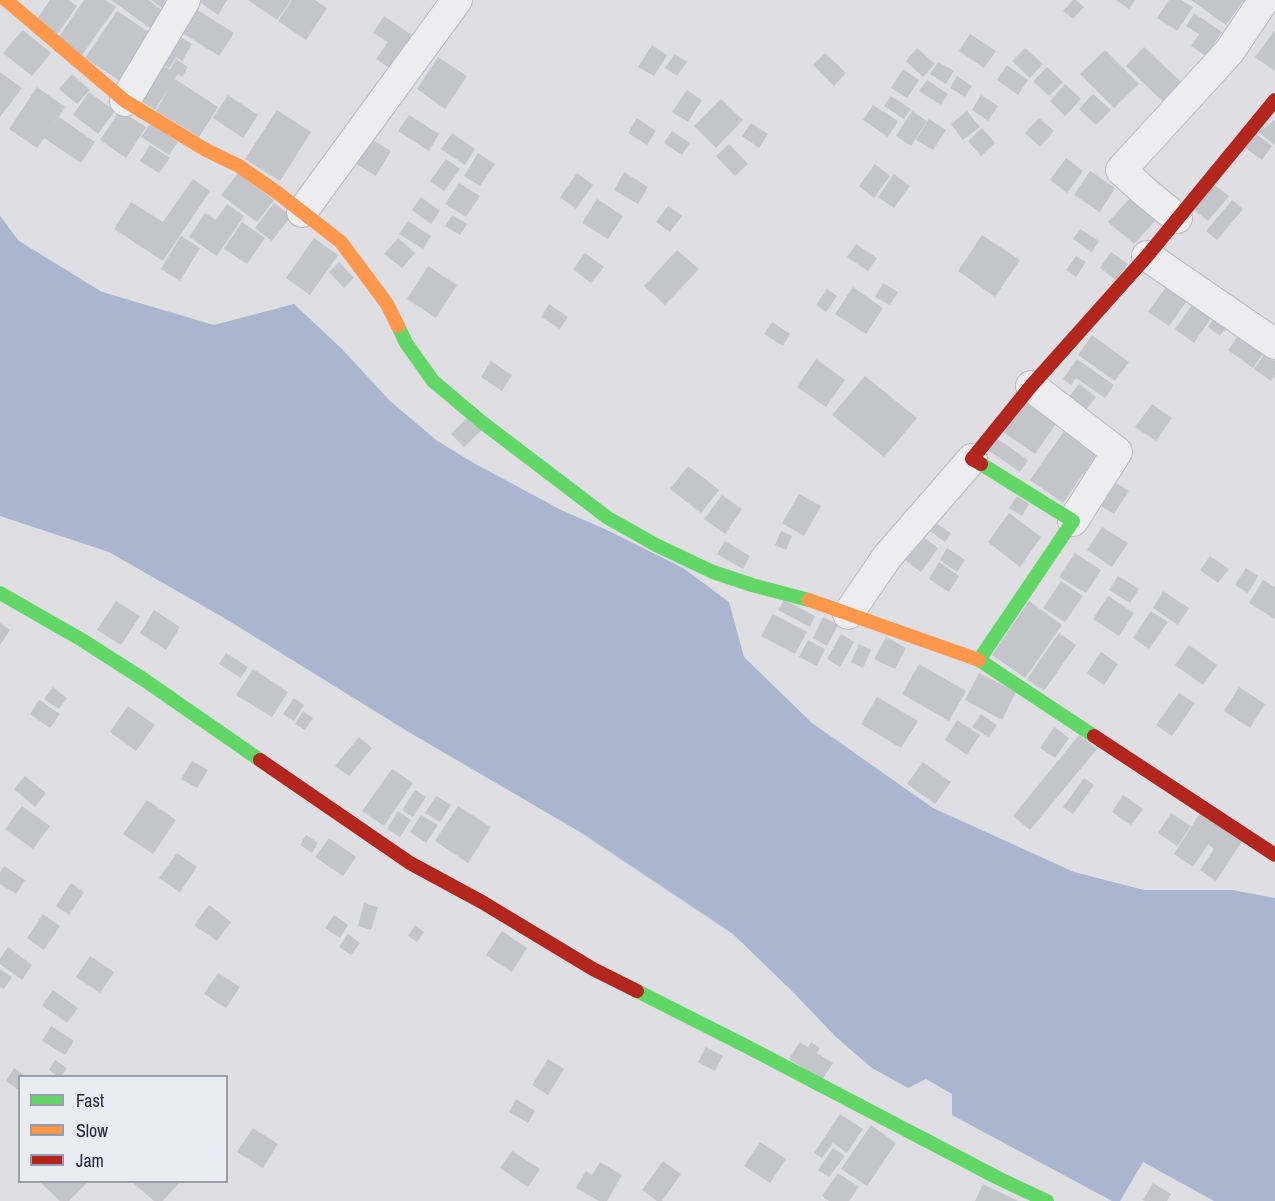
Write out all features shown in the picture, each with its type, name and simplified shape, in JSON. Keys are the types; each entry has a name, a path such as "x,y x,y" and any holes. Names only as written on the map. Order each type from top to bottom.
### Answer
{"street":[{"path":"6,0 125,101 206,150 239,166 341,243 387,304 406,343 433,381 483,423 608,518 656,545 713,572 797,596 979,660 1275,855"},
{"path":"125,101 185,0"},
{"path":"302,212 457,0"},
{"path":"1177,218 1121,170 1228,52 1264,0"},
{"path":"848,614 887,557 972,459 1031,386 1147,255 1275,100"},
{"path":"1147,255 1275,344"},
{"path":"979,660 1117,452 1031,386"},
{"path":"972,459 1072,521"},
{"path":"0,593 82,640 143,679 410,863 482,902 593,969 1047,1201"}],"water":[{"path":"0,216 19,241 102,292 214,325 294,304 342,349 390,401 436,440 561,510 683,568 729,602 744,657 812,723 933,808 1074,872 1144,890 1232,890 1275,898 1275,1201 1214,1201 1143,1162 1120,1201 1112,1201 952,1115 952,1094 926,1079 908,1088 872,1068 836,1037 733,934 580,832 407,731 226,619 109,552 0,516"}],"building":[{"path":"50,0 68,0 77,6 56,36 35,22"},
{"path":"84,0 105,0 116,7 80,58 56,41"},
{"path":"111,0 148,0 167,14 154,31"},
{"path":"151,0 167,0 162,8"},
{"path":"197,0 227,0 218,15"},
{"path":"248,0 291,0 277,20"},
{"path":"292,0 315,0 327,8 306,40 278,21"},
{"path":"1073,0 1084,7 1073,19 1063,11"},
{"path":"1116,0 1135,0 1129,9"},
{"path":"1169,0 1181,0 1193,7 1177,31 1157,18"},
{"path":"1191,0 1244,0 1226,25"},
{"path":"188,4 234,33 219,56 173,27"},
{"path":"117,11 155,36 123,83 85,58"},
{"path":"1194,13 1222,32 1206,56 1191,46 1199,34 1186,26"},
{"path":"384,16 422,42 400,75 376,59 388,42 373,33"},
{"path":"23,30 51,53 32,76 3,53"},
{"path":"1275,30 1275,71 1255,57"},
{"path":"174,33 192,44 182,61 176,57 169,68 157,60"},
{"path":"970,34 996,51 984,68 959,51"},
{"path":"652,45 667,55 654,76 638,67"},
{"path":"1144,47 1183,84 1164,103 1126,66"},
{"path":"917,48 935,64 923,77 906,61"},
{"path":"1025,48 1043,64 1030,78 1012,61"},
{"path":"1105,50 1139,84 1114,108 1080,74"},
{"path":"825,53 846,73 834,86 813,65"},
{"path":"675,54 687,62 677,76 665,68"},
{"path":"438,57 467,76 445,109 417,89"},
{"path":"176,59 188,67 182,77 178,74 175,79 218,107 199,137 156,111 171,84 155,110 135,97 158,62 170,70"},
{"path":"938,62 954,71 946,84 930,74"},
{"path":"1007,65 1028,80 1018,95 997,80"},
{"path":"1047,67 1063,82 1049,96 1033,81"},
{"path":"903,69 919,80 907,98 891,88"},
{"path":"0,72 22,88 0,117"},
{"path":"72,74 90,90 77,104 59,89"},
{"path":"957,76 972,86 965,97 950,88"},
{"path":"927,80 948,94 941,105 919,91"},
{"path":"1065,84 1081,99 1065,116 1050,101"},
{"path":"37,87 65,107 53,125 59,117 95,142 81,163 44,138 37,148 9,129"},
{"path":"687,90 702,100 688,122 672,112"},
{"path":"89,92 115,111 98,134 73,115"},
{"path":"1093,94 1111,110 1096,125 1079,109"},
{"path":"228,95 258,115 243,138 213,118"},
{"path":"981,95 998,106 988,121 972,110"},
{"path":"891,96 911,109 904,119 884,106"},
{"path":"721,99 743,120 716,148 694,126"},
{"path":"873,105 898,121 888,137 863,120"},
{"path":"120,110 146,127 126,158 100,140"},
{"path":"277,110 311,132 280,181 245,159"},
{"path":"912,111 927,121 911,146 896,136"},
{"path":"967,111 980,127 963,140 951,124"},
{"path":"409,115 439,134 429,151 398,131"},
{"path":"637,118 656,131 647,145 628,133"},
{"path":"1039,118 1054,131 1040,147 1025,133"},
{"path":"929,119 946,130 933,150 916,140"},
{"path":"1275,120 1275,145 1258,132"},
{"path":"751,123 768,134 759,148 742,136"},
{"path":"150,124 178,142 169,155 141,137"},
{"path":"982,128 995,143 981,156 968,141"},
{"path":"672,131 690,143 682,155 664,143"},
{"path":"361,133 391,151 376,176 346,158"},
{"path":"452,133 475,149 465,165 441,149"},
{"path":"1255,133 1272,146 1262,160 1244,147"},
{"path":"729,144 748,164 735,176 716,156"},
{"path":"150,145 170,158 159,173 140,161"},
{"path":"478,153 495,164 480,186 464,176"},
{"path":"1066,158 1083,171 1067,193 1050,180"},
{"path":"446,159 460,169 444,191 430,181"},
{"path":"875,164 890,176 874,198 859,186"},
{"path":"1090,171 1115,188 1100,212 1074,195"},
{"path":"624,172 648,187 638,204 614,190"},
{"path":"238,173 274,200 257,222 221,195"},
{"path":"577,173 593,185 576,209 560,197"},
{"path":"894,174 910,186 894,208 878,197"},
{"path":"193,179 210,191 163,261 114,229 131,202 163,222"},
{"path":"459,183 480,196 466,217 445,204"},
{"path":"1212,183 1229,196 1208,221 1192,208"},
{"path":"421,197 440,211 431,224 412,210"},
{"path":"1130,198 1155,221 1134,244 1108,222"},
{"path":"597,199 623,216 608,239 582,223"},
{"path":"1232,200 1243,209 1217,240 1206,231"},
{"path":"274,203 291,216 272,241 255,228"},
{"path":"227,204 244,216 217,256 189,237 205,213 216,220"},
{"path":"668,206 682,216 670,232 656,222"},
{"path":"452,215 467,224 460,235 445,226"},
{"path":"408,221 431,236 423,249 399,234"},
{"path":"242,222 265,238 247,264 224,249"},
{"path":"1080,229 1099,241 1092,252 1073,239"},
{"path":"982,235 1020,260 995,297 958,271"},
{"path":"181,236 200,248 180,281 161,269"},
{"path":"314,238 338,255 310,295 286,278"},
{"path":"398,238 415,253 402,268 384,254"},
{"path":"856,244 877,258 868,271 847,257"},
{"path":"677,250 699,269 665,305 644,286"},
{"path":"1111,252 1128,264 1116,280 1100,268"},
{"path":"585,253 604,267 591,283 573,269"},
{"path":"1076,256 1086,262 1076,277 1066,270"},
{"path":"339,262 354,278 344,288 329,272"},
{"path":"428,266 457,285 436,318 407,299"},
{"path":"883,283 898,292 890,305 875,297"},
{"path":"1169,283 1189,298 1169,326 1148,312"},
{"path":"853,287 883,308 866,334 835,314"},
{"path":"827,289 837,296 826,312 816,305"},
{"path":"1199,295 1218,308 1194,343 1175,329"},
{"path":"549,304 568,317 560,329 541,317"},
{"path":"1219,311 1232,320 1220,336 1208,327"},
{"path":"772,322 790,334 783,346 764,334"},
{"path":"1092,335 1129,362 1115,381 1078,355"},
{"path":"1239,335 1264,352 1253,368 1228,350"},
{"path":"1265,354 1275,361 1275,375 1271,381 1254,369"},
{"path":"816,359 845,380 826,407 797,387"},
{"path":"1077,359 1114,385 1105,398 1076,378 1071,385 1063,379"},
{"path":"491,361 512,375 502,391 481,377"},
{"path":"865,376 917,418 884,457 832,415"},
{"path":"1079,384 1096,397 1085,411 1068,398"},
{"path":"1022,400 1056,424 1035,454 1000,430"},
{"path":"1152,404 1172,418 1156,441 1135,427"},
{"path":"470,415 483,429 464,447 451,434"},
{"path":"1064,431 1097,454 1063,503 1030,480"},
{"path":"996,438 1028,460 1020,472 988,450"},
{"path":"688,466 719,490 701,513 670,489"},
{"path":"1113,481 1129,491 1114,514 1098,504"},
{"path":"799,494 821,506 804,536 782,523"},
{"path":"722,495 742,509 725,534 704,519"},
{"path":"1017,496 1029,504 1022,516 1009,508"},
{"path":"1009,513 1041,537 1020,567 988,542"},
{"path":"933,521 951,533 945,542 927,529"},
{"path":"1102,527 1128,543 1112,567 1087,550"},
{"path":"781,531 792,536 786,550 775,545"},
{"path":"915,531 938,548 921,572 898,555"},
{"path":"725,541 750,556 743,569 717,554"},
{"path":"947,548 965,560 957,572 940,560"},
{"path":"1075,553 1101,570 1086,593 1059,577"},
{"path":"1210,556 1229,569 1218,583 1200,570"},
{"path":"939,562 959,576 949,592 929,579"},
{"path":"1246,568 1258,576 1248,593 1235,585"},
{"path":"1118,576 1139,589 1130,603 1109,590"},
{"path":"1263,580 1275,587 1275,619 1249,603"},
{"path":"1061,581 1083,596 1065,622 1043,608"},
{"path":"1163,591 1189,608 1178,625 1153,608"},
{"path":"1108,596 1134,613 1119,636 1093,619"},
{"path":"784,600 815,616 810,627 778,610"},
{"path":"116,601 140,616 121,645 97,630"},
{"path":"1029,601 1062,625 1025,678 992,655"},
{"path":"154,610 180,627 166,650 140,633"},
{"path":"1151,611 1168,622 1149,649 1133,638"},
{"path":"773,614 807,632 795,654 761,636"},
{"path":"823,617 838,625 827,646 813,638"},
{"path":"0,623 10,630 0,645"},
{"path":"1059,633 1076,645 1044,691 1027,679"},
{"path":"841,634 854,642 840,667 827,659"},
{"path":"886,637 906,648 895,669 874,659"},
{"path":"808,640 825,649 817,666 799,657"},
{"path":"859,644 871,650 863,668 851,662"},
{"path":"1189,645 1217,665 1203,685 1175,665"},
{"path":"1101,652 1118,664 1104,685 1087,673"},
{"path":"226,653 248,667 241,678 219,664"},
{"path":"919,664 966,691 949,721 902,694"},
{"path":"253,669 288,692 272,717 236,695"},
{"path":"979,673 1016,692 1002,720 965,700"},
{"path":"53,687 67,698 59,709 44,699"},
{"path":"1239,687 1265,704 1250,728 1224,711"},
{"path":"1179,693 1195,703 1172,736 1156,725"},
{"path":"877,697 918,721 901,748 861,724"},
{"path":"294,698 304,705 294,721 283,714"},
{"path":"39,700 60,714 50,728 30,714"},
{"path":"128,706 155,725 136,751 110,732"},
{"path":"303,711 313,718 305,730 295,724"},
{"path":"981,714 997,725 989,737 972,727"},
{"path":"957,720 980,735 967,755 945,740"},
{"path":"1054,727 1069,738 1055,758 1040,748"},
{"path":"1079,735 1097,749 1030,830 1013,816"},
{"path":"359,737 372,748 349,776 335,766"},
{"path":"192,761 208,770 197,788 181,779"},
{"path":"923,762 951,782 935,804 907,784"},
{"path":"392,769 413,783 384,826 362,811"},
{"path":"25,776 46,793 35,807 14,789"},
{"path":"1084,778 1094,785 1073,814 1063,807"},
{"path":"415,790 426,797 413,817 402,810"},
{"path":"1123,795 1143,809 1131,825 1112,812"},
{"path":"436,796 451,805 440,822 425,813"},
{"path":"147,800 176,820 153,854 123,834"},
{"path":"22,806 50,826 33,849 5,829"},
{"path":"458,806 491,827 468,863 435,841"},
{"path":"398,811 411,820 400,837 387,829"},
{"path":"1171,813 1191,826 1177,846 1158,833"},
{"path":"1200,813 1242,841 1216,881 1200,870 1214,849 1208,844 1193,867 1174,854"},
{"path":"421,815 438,825 426,843 410,832"},
{"path":"306,835 318,843 312,853 300,845"},
{"path":"329,838 356,857 343,876 315,857"},
{"path":"177,853 197,867 180,892 159,878"},
{"path":"4,866 25,880 16,894 0,884 0,872"},
{"path":"71,883 84,892 69,915 56,906"},
{"path":"364,903 378,907 371,930 358,926"},
{"path":"209,905 231,922 217,941 194,925"},
{"path":"43,914 60,926 44,950 27,938"},
{"path":"334,915 348,925 340,938 325,928"},
{"path":"415,925 424,932 417,942 408,936"},
{"path":"502,931 527,948 512,972 486,955"},
{"path":"348,934 360,943 351,955 339,947"},
{"path":"8,947 32,965 22,980 0,964 0,959"},
{"path":"90,956 114,972 100,993 76,977"},
{"path":"0,969 12,977 4,989 0,987"},
{"path":"218,973 240,987 226,1008 204,994"},
{"path":"53,990 78,1008 67,1023 42,1005"},
{"path":"51,1026 74,1041 65,1055 42,1041"},
{"path":"800,1042 808,1047 811,1042 820,1048 817,1053 833,1063 822,1080 789,1059"},
{"path":"706,1047 723,1056 715,1071 698,1062"},
{"path":"548,1059 564,1069 548,1095 532,1085"},
{"path":"55,1060 67,1068 63,1075 56,1075 49,1070"},
{"path":"14,1068 24,1075 18,1075 18,1090 6,1081"},
{"path":"516,1099 535,1111 528,1123 509,1112"},
{"path":"840,1114 863,1129 847,1153 833,1143 822,1158 814,1153"},
{"path":"871,1125 896,1143 867,1186 841,1169"},
{"path":"253,1128 278,1144 263,1168 237,1152"},
{"path":"760,1142 786,1159 770,1183 744,1166"},
{"path":"833,1148 845,1156 829,1177 818,1170"},
{"path":"512,1151 540,1169 528,1187 500,1168"},
{"path":"663,1161 681,1174 662,1201 657,1201 642,1190"},
{"path":"600,1162 622,1175 607,1201 599,1201 576,1188 586,1171 592,1175"},
{"path":"838,1173 859,1187 849,1201 829,1201 822,1196"},
{"path":"41,1183 87,1183 69,1201 60,1201"},
{"path":"133,1183 179,1183 163,1201 154,1201"},
{"path":"1153,1183 1171,1194 1167,1201 1143,1200"},
{"path":"983,1184 1018,1201 975,1201"}],"traffic: fast":[{"path":"398,326 406,343 433,381 483,423 608,518 656,545 713,572 809,600"},
{"path":"981,464 1073,521 979,660 1094,736"},
{"path":"0,593 82,640 143,679 260,760"},
{"path":"637,991 1000,1179 1047,1201"}],"traffic: slow":[{"path":"6,0 125,101 206,150 239,166 341,242 387,304 398,326"},
{"path":"809,600 979,660"}],"traffic: jam":[{"path":"981,464 972,459 1031,386 1147,256 1275,100"},
{"path":"1094,736 1275,855"},
{"path":"260,760 410,863 482,902 593,969 637,991"}]}
